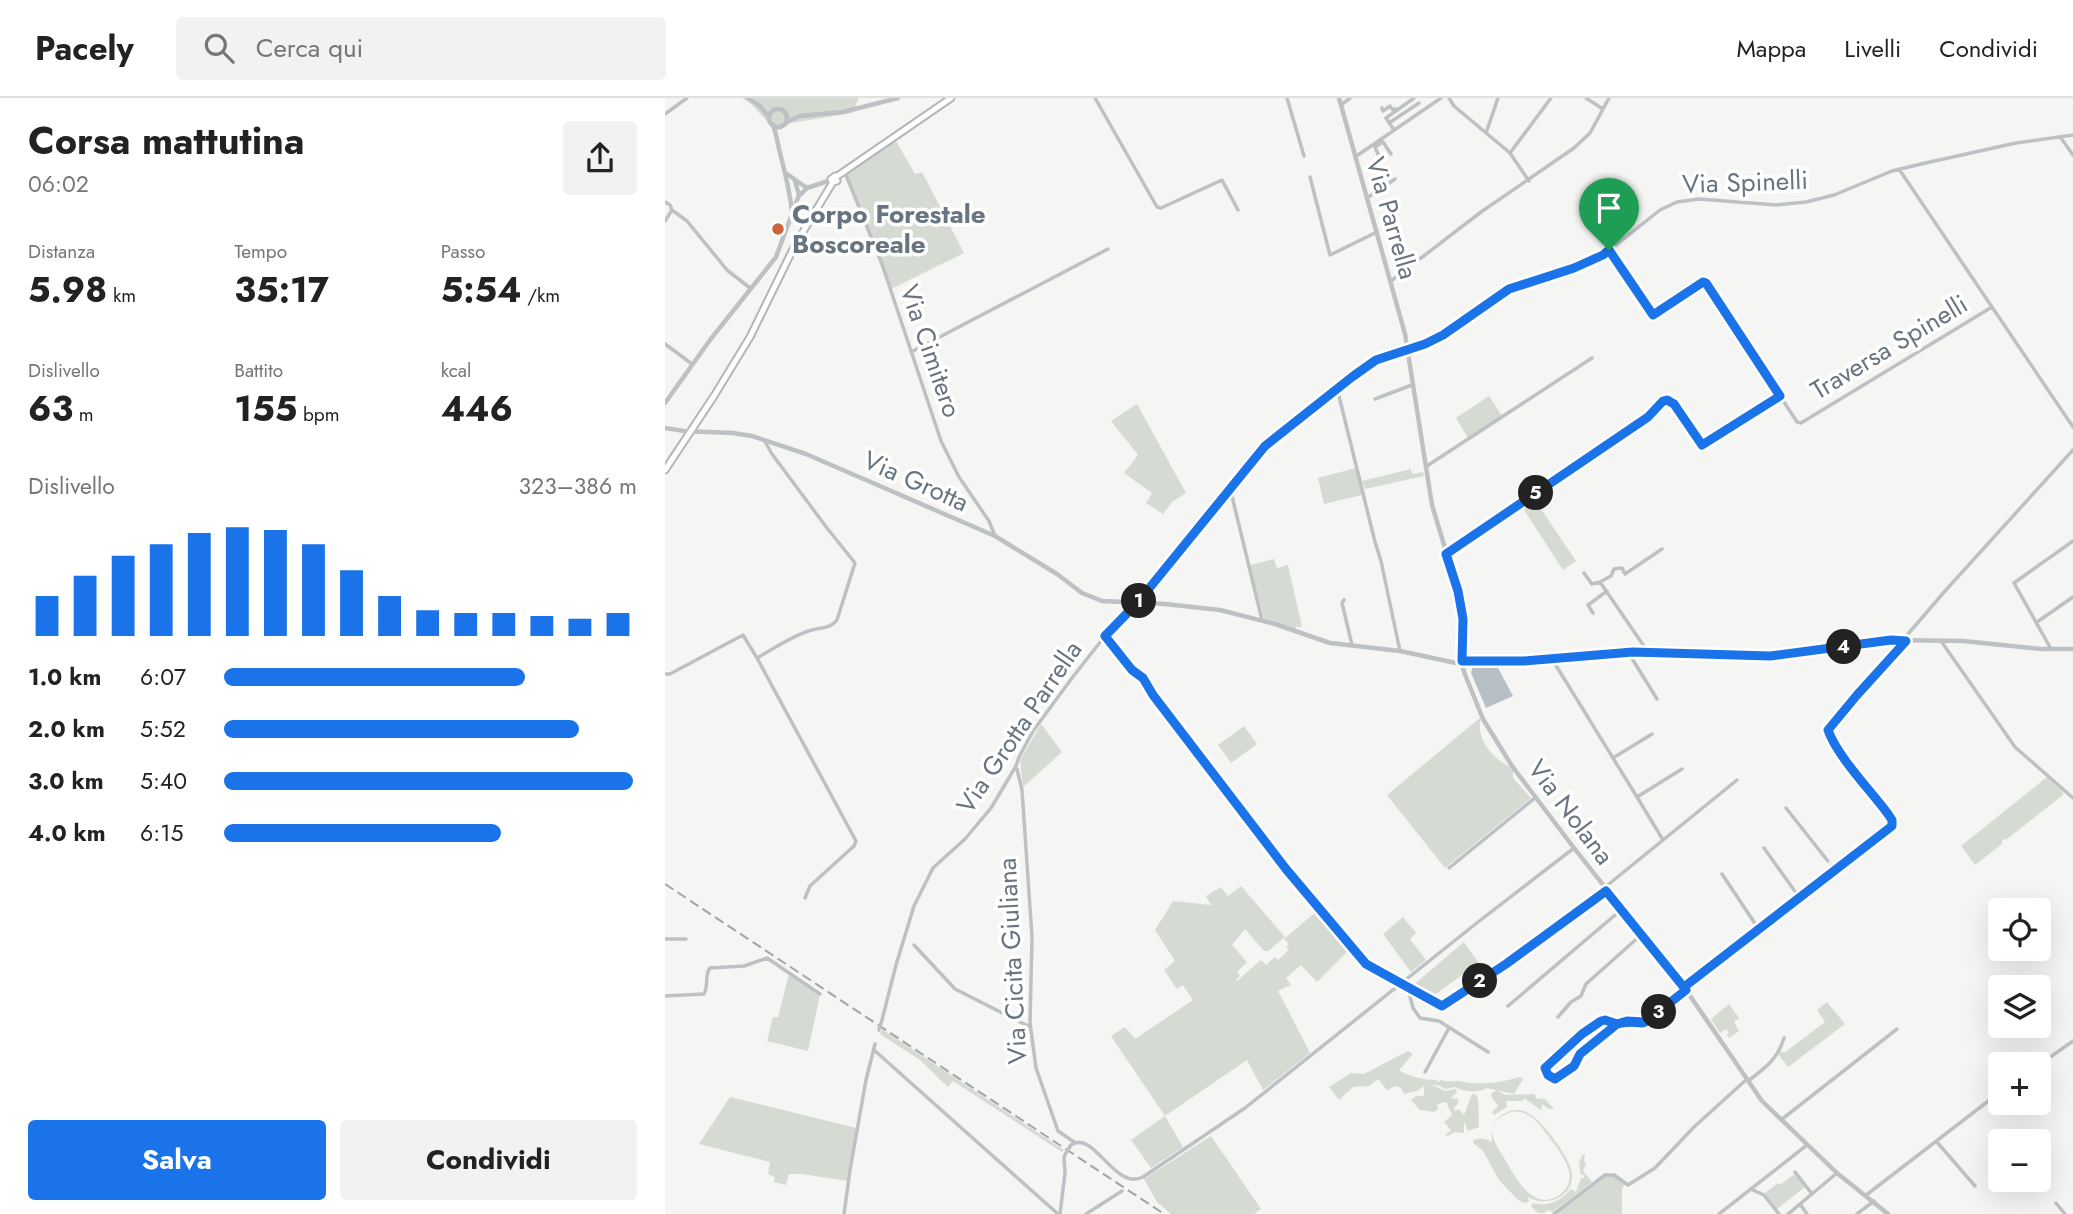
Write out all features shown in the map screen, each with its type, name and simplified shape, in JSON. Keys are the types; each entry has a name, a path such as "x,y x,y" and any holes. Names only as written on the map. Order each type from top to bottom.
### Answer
{"main road":[{"path":"665,470 692,432 750,337 795,245 833,180 951,98"}],"street":[{"path":"665,114 687,98"},
{"path":"748,98 760,106 769,117 778,138 792,213"},
{"path":"773,125 778,127 800,116 862,109 898,98"},
{"path":"1095,98 1157,207 1161,208 1222,180 1238,210"},
{"path":"1287,98 1304,156"},
{"name":"Via Parrella","path":"1339,98 1409,348"},
{"path":"1341,105 1350,98"},
{"path":"1381,108 1383,111 1390,106 1393,110 1405,103 1402,98"},
{"path":"1394,130 1386,117 1415,98 1423,110"},
{"path":"1355,157 1441,98"},
{"path":"1449,98 1454,106 1510,153 1529,181"},
{"path":"1486,133 1498,98"},
{"path":"1510,153 1551,98"},
{"path":"1588,98 1603,109"},
{"path":"1390,282 1481,212 1529,181 1586,138 1609,98"},
{"path":"1389,123 1419,103"},
{"path":"760,106 800,116"},
{"path":"769,117 776,109"},
{"path":"778,138 787,117 785,111"},
{"name":"Via Spinelli","path":"1409,348 1450,332 1509,289 1574,268 1603,255 1660,210 1677,202 1699,198 1776,205 1806,202 1833,195 1899,170 2016,144 2073,135"},
{"path":"2061,138 2073,155"},
{"path":"1378,153 1374,147 1383,142 1391,154"},
{"name":"Via Cimitero","path":"844,170 882,264 947,453 959,477 989,521 995,537"},
{"name":"Traversa Spinelli","path":"1899,170 2073,427"},
{"path":"786,174 807,188"},
{"path":"1310,177 1330,255 1377,232"},
{"path":"1367,198 1395,179"},
{"path":"665,403 692,364 776,257 799,195 807,188 833,180"},
{"path":"795,181 799,195"},
{"path":"790,191 799,195"},
{"path":"665,202 687,221 727,270 750,288"},
{"path":"665,221 672,210"},
{"path":"911,352 1108,249"},
{"path":"1446,554 1648,417 1663,401 1674,404 1702,445 1780,396 1706,283 1703,282 1653,315 1609,250"},
{"name":"Traversa Spinelli","path":"1780,396 1797,422 1801,423 1992,307"},
{"path":"665,344 692,364"},
{"name":"Via Nolana","path":"1409,348 1432,505 1458,591 1463,619 1464,672 1483,719 1512,766 1573,848 1685,988 1762,1101 1837,1173 1888,1214"},
{"name":"Via Grotta Parrella","path":"879,1030 895,965 914,906 933,869 965,839 991,808 1033,731 1105,636 1138,602 1230,488 1275,438 1376,360 1409,348"},
{"path":"1427,466 1592,358"},
{"path":"1375,399 1414,385"},
{"path":"1337,388 1381,561 1400,651"},
{"name":"Via Grotta","path":"665,428 752,436 829,464 995,537 1047,568 1088,597 1129,604 1138,602 1220,610 1352,647 1400,651 1456,663 1524,661 1628,652 1770,656 1891,640 2073,649"},
{"path":"757,658 810,630 835,624 855,567 853,559 827,528 764,440"},
{"path":"1617,1024 1605,1020 1582,1034 1545,1068 1548,1075 1556,1079 1574,1066 1580,1054 1617,1024 1627,1021 1645,1022 1758,929 1836,871 1893,824 1831,738 1829,727 1945,591 2073,450"},
{"path":"1230,488 1262,620"},
{"path":"2051,649 2014,583 2073,541"},
{"path":"1584,573 1592,584 1600,582 1611,576 1614,569 1622,568 1625,573 1662,549"},
{"path":"1600,582 1648,652"},
{"path":"1593,613 1588,605 1607,591"},
{"path":"2036,622 2073,597"},
{"path":"1344,600 1342,603 1352,647"},
{"path":"665,674 670,674 743,635 856,841 810,886 805,898"},
{"path":"1105,636 1132,670 1143,678 1266,844 1361,958 1372,968 1442,1006 1506,964 1605,890 1737,780"},
{"path":"1941,641 2015,747 2073,798"},
{"path":"1628,652 1657,699"},
{"path":"1552,659 1663,840"},
{"path":"1613,758 1652,734"},
{"name":"Via Cicita Giuliana","path":"1016,766 1022,790 1032,937 1030,1027 1037,1073 1058,1131 1073,1144 1082,1142 1088,1145 1106,1163 1129,1179 1139,1179 1237,1115 1401,984"},
{"path":"1637,797 1682,769"},
{"path":"1448,868 1536,797"},
{"path":"1786,808 1827,860"},
{"path":"1401,984 1573,848"},
{"path":"1764,848 1799,897"},
{"path":"1832,866 1836,871"},
{"path":"1722,874 1758,929"},
{"path":"1508,1006 1621,910"},
{"path":"1558,1017 1571,1002 1581,996 1586,984 1641,936"},
{"path":"665,939 686,939"},
{"path":"914,945 955,989 1030,1027"},
{"path":"665,996 704,994 707,971 710,968 744,966 764,958 820,994"},
{"path":"1408,988 1413,1008 1420,1018 1439,1021 1488,1052"},
{"path":"1425,1072 1449,1028"},
{"path":"1781,1120 1897,1030"},
{"path":"1554,1214 1608,1174 1629,1185 1648,1174 1694,1127 1773,1061 1784,1038"},
{"path":"2051,1057 2073,1041"},
{"path":"844,1214 866,1080 875,1044"},
{"path":"874,1050 1059,1214"},
{"path":"1865,1196 1988,1101"},
{"path":"1937,1141 1975,1186"},
{"path":"1059,1214 1065,1173 1064,1157 1073,1144"},
{"path":"1719,1214 1807,1145"},
{"path":"1795,1172 1812,1194"},
{"path":"1787,1214 1837,1173"},
{"path":"1752,1190 1764,1195 1779,1214"},
{"path":"1086,1214 1122,1191"},
{"path":"1857,1214 1874,1201"},
{"path":"2056,1203 2065,1214"},
{"path":"1800,1204 1807,1214"}],"shaded area":[{"path":"742,98 859,98 852,113 791,123 775,130"},
{"path":"895,139 915,174 922,172 964,253 891,289 846,172"},
{"path":"1489,396 1502,416 1468,438 1456,418"},
{"path":"1137,404 1186,493 1172,502 1163,514 1146,503 1152,493 1124,473 1138,455 1111,421"},
{"path":"1356,468 1362,495 1324,504 1318,478"},
{"path":"1411,469 1412,474 1423,472 1424,476 1365,489 1362,481"},
{"path":"1533,497 1576,561 1563,570 1521,505"},
{"path":"1274,559 1277,568 1288,565 1302,627 1296,627 1296,630 1264,619 1250,565"},
{"path":"1473,666 1497,666 1513,696 1486,708 1471,673"},
{"path":"1481,717 1483,741 1499,760 1513,769 1513,778 1531,798 1445,868 1387,795"},
{"path":"1041,724 1062,752 1023,787 1020,760"},
{"path":"1244,726 1257,744 1231,763 1218,745"},
{"path":"2047,777 2063,795 2007,839 2002,840 2002,844 1975,865 1961,846"},
{"path":"1241,886 1285,937 1268,951 1264,951 1245,929 1232,945 1247,962 1237,972 1240,976 1237,981 1261,960 1266,965 1275,957 1278,960 1289,950 1286,947 1289,944 1284,939 1318,910 1351,948 1317,982 1301,965 1286,978 1291,985 1278,991 1310,1053 1263,1090 1247,1060 1165,1116 1111,1036 1125,1027 1135,1039 1193,1000 1183,985 1177,989 1164,970 1175,961 1155,930 1173,901 1211,905 1206,896 1221,887 1228,896"},
{"path":"1403,917 1416,933 1410,939 1426,960 1411,972 1383,934"},
{"path":"1464,942 1479,963 1430,998 1411,987"},
{"path":"789,974 820,995 808,1051 767,1041 773,1017 778,1017"},
{"path":"1827,1002 1845,1024 1788,1067 1778,1054 1782,1051 1784,1053 1825,1022 1817,1010"},
{"path":"1729,1004 1739,1018 1734,1022 1739,1031 1729,1038 1726,1029 1720,1033 1711,1019"},
{"path":"882,1029 1064,1150 1062,1152 953,1081 948,1087 920,1060 880,1034"},
{"path":"1408,1051 1413,1054 1399,1070 1417,1078 1437,1082 1481,1083 1519,1077 1523,1079 1514,1094 1487,1088 1471,1091 1432,1085 1445,1091 1456,1089 1457,1092 1451,1098 1457,1098 1459,1102 1454,1111 1459,1109 1464,1115 1472,1094 1478,1098 1479,1127 1468,1131 1464,1121 1464,1133 1455,1132 1448,1136 1445,1135 1451,1130 1444,1122 1452,1115 1446,1102 1437,1104 1438,1109 1434,1112 1420,1110 1411,1100 1416,1096 1424,1096 1424,1086 1404,1094 1401,1088 1395,1086 1387,1090 1378,1079 1369,1086 1353,1087 1339,1100 1329,1087 1351,1073 1364,1074"},
{"path":"1497,1090 1505,1095 1535,1094 1536,1098 1545,1099 1554,1109 1542,1104 1541,1110 1524,1098 1523,1101 1506,1101 1507,1107 1494,1115 1492,1112 1498,1106 1491,1096"},
{"path":"730,1097 856,1128 847,1181 789,1174 786,1185 774,1182 775,1177 768,1174 770,1162 699,1144"},
{"path":"1515,1110 1529,1114 1543,1125 1556,1142 1572,1174 1569,1189 1564,1194 1550,1201 1535,1200 1528,1197 1529,1202 1518,1200 1499,1180 1483,1151 1473,1143 1479,1139 1492,1142 1492,1130 1498,1149 1529,1193 1544,1200 1553,1199 1562,1193 1570,1179 1563,1157 1539,1124 1526,1114 1511,1112 1495,1122 1499,1117"},
{"path":"1165,1116 1183,1147 1151,1168 1131,1140"},
{"path":"1211,1136 1261,1209 1254,1214 1171,1214 1157,1202 1144,1179"},
{"path":"1582,1155 1585,1155 1586,1164 1583,1171 1592,1182 1553,1212 1548,1210 1538,1213 1531,1206 1533,1203 1558,1200 1571,1189 1576,1192 1581,1178 1584,1178 1579,1163"},
{"path":"1795,1174 1805,1187 1777,1209 1765,1193"},
{"path":"1605,1176 1613,1176 1625,1185 1622,1188 1622,1214 1557,1214"}],"tunnel":[{"path":"1827,860 1832,866"}],"railway":[{"path":"665,884 1164,1214"}],"place":[{"name":"Corpo Forestale Boscoreale","path":"778,229"}],"route":[{"path":"1609,250 1574,268 1509,289 1443,335 1425,344 1376,360 1352,377 1265,446 1138,602 1105,636 1132,670 1143,678 1259,835 1366,964 1442,1006 1506,964 1606,891 1686,990 1643,1023 1627,1021 1617,1024 1601,1021 1582,1034 1545,1068 1552,1079 1574,1066 1580,1054 1617,1024 1621,1022 1627,1021 1643,1023 1647,1021 1686,990 1684,987 1892,826 1892,820 1856,774 1828,730 1906,641 1891,640 1797,654 1751,657 1633,652 1524,661 1462,661 1463,619 1458,591 1446,554 1648,417 1663,401 1674,404 1704,445 1780,396 1706,283 1703,282 1653,315 1609,250"}]}
